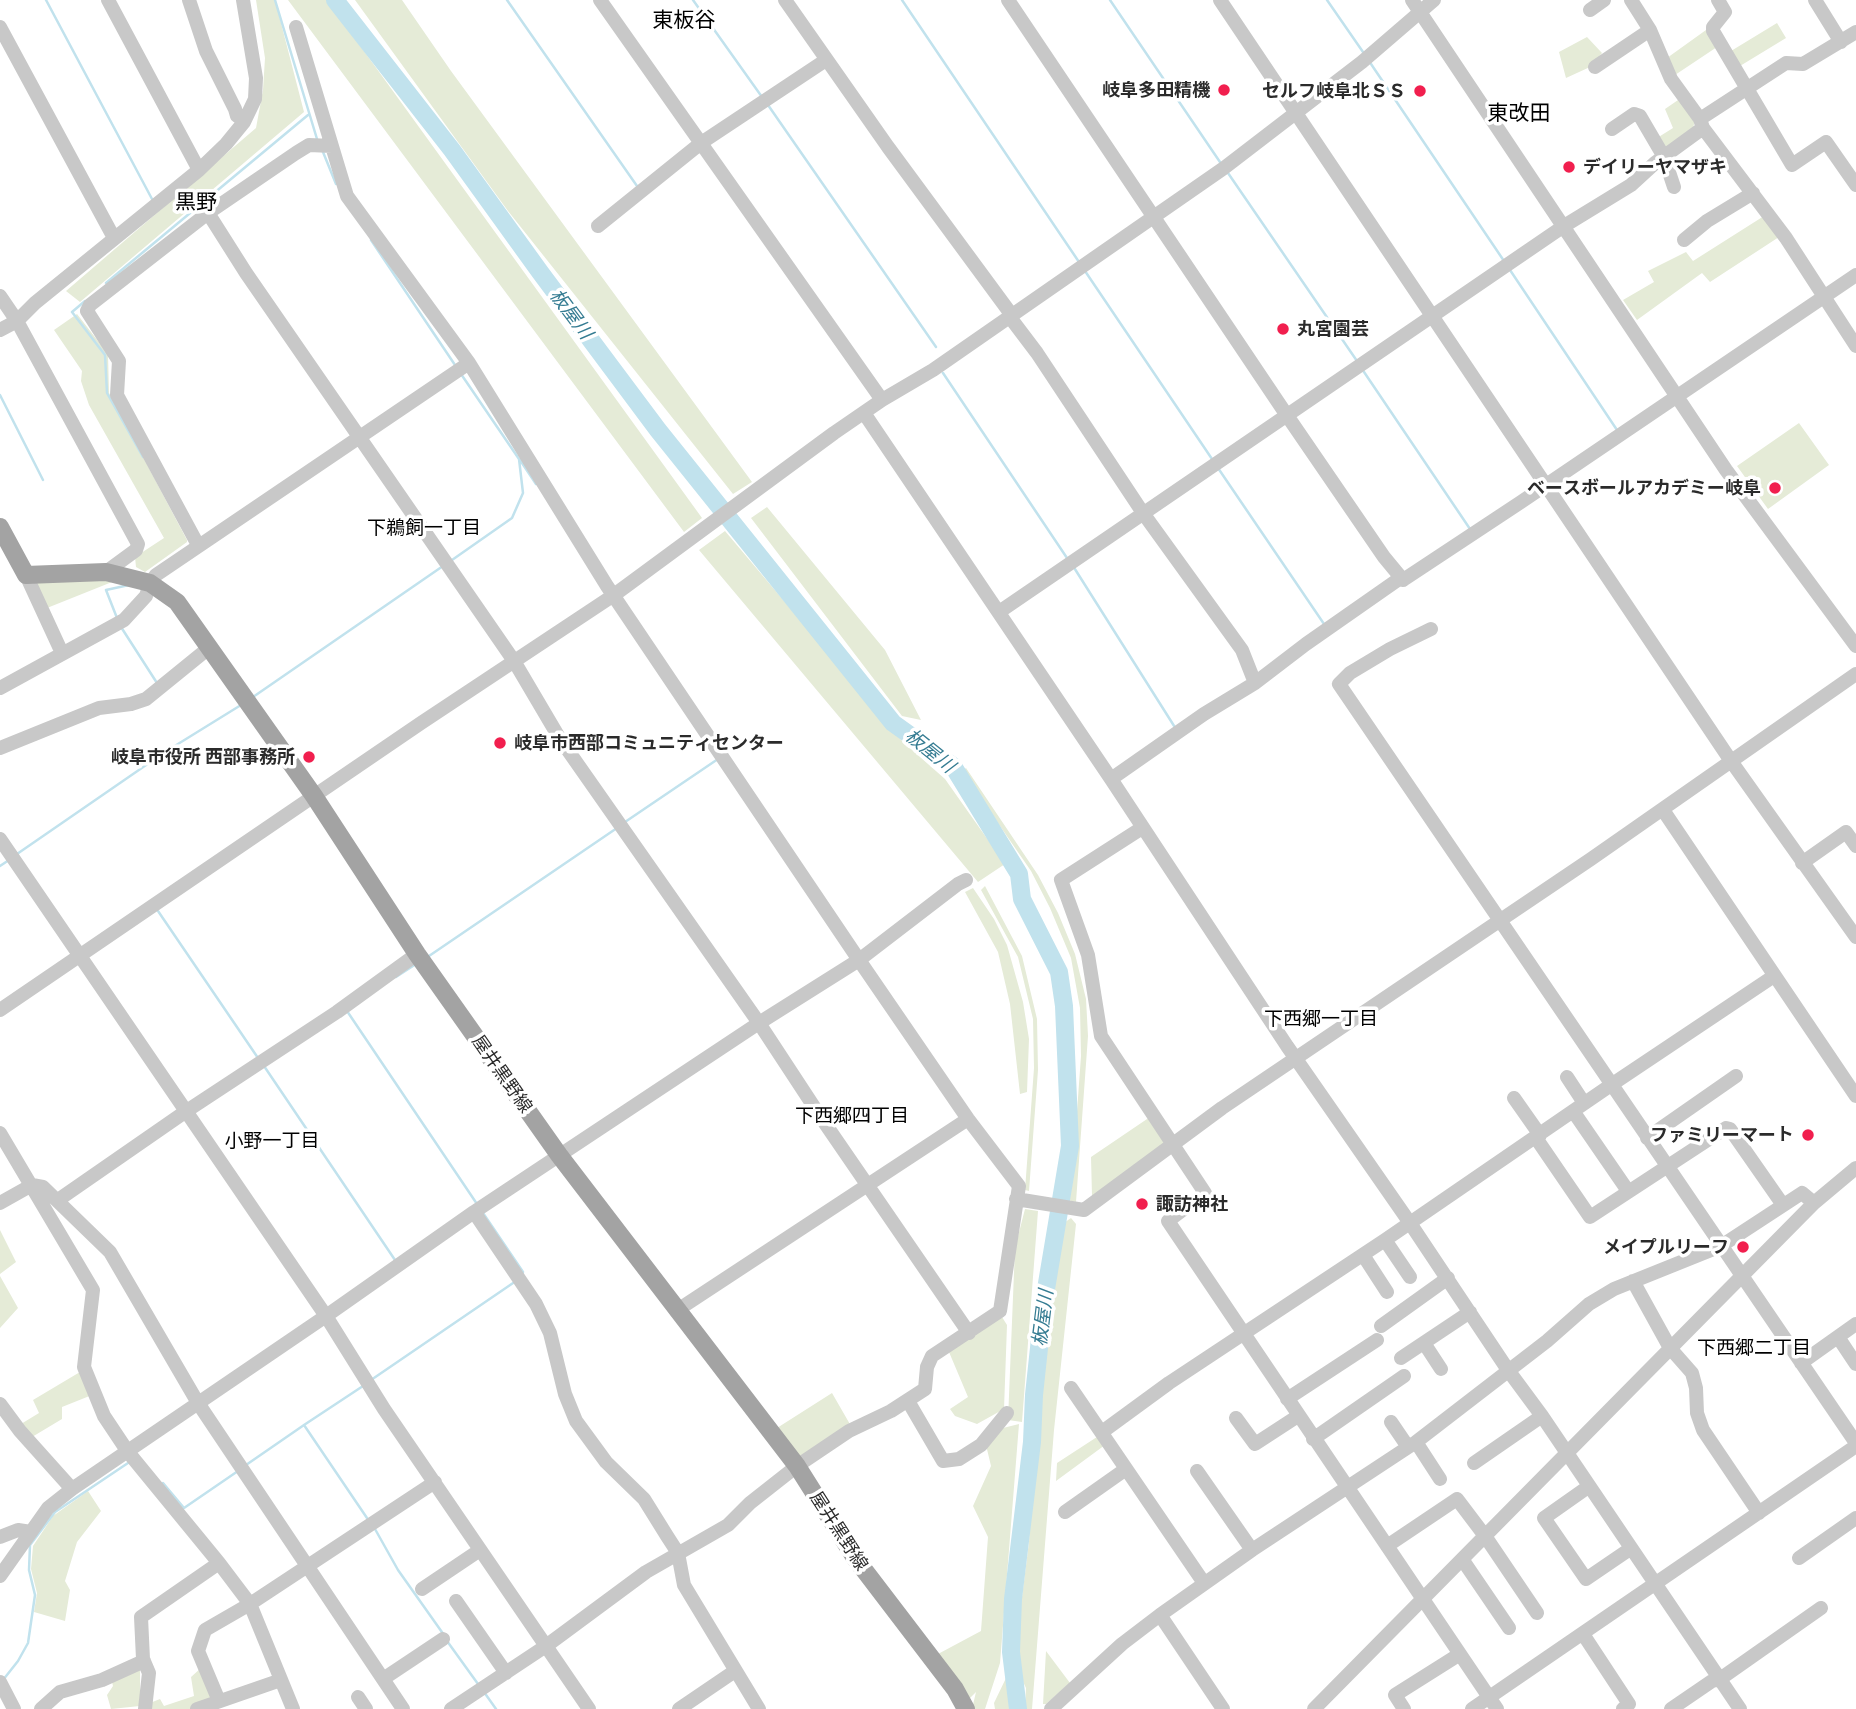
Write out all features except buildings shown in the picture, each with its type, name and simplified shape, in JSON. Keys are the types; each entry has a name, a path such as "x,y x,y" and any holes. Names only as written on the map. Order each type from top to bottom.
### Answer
{"main road":[{"path":"0,527 26,575"},
{"name":"屋井黒野線","path":"26,575 106,572 150,583 177,603 314,796 418,954 559,1155 797,1466 855,1558 956,1689 965,1709"}],"street":[{"path":"108,0 199,170"},
{"path":"189,0 206,51 237,116"},
{"path":"0,330 17,321 35,303 199,170 244,122 255,99 256,78 243,0"},
{"path":"600,0 882,400"},
{"path":"785,0 1037,353 1143,513 1242,650 1255,683"},
{"path":"1007,0 1286,414 1384,557 1403,580"},
{"path":"1220,0 1731,761 1802,863 1854,929"},
{"path":"0,1010 614,595 882,400 933,370 1224,168 1362,62 1416,6 1434,0"},
{"path":"1590,10 1604,0"},
{"path":"1631,0 1650,30 1671,79 1786,239 1856,346"},
{"path":"1718,0 1725,12 1713,27 1713,31 1792,165 1826,142 1856,185"},
{"path":"1815,0 1841,41"},
{"path":"1416,6 1726,470 1856,646"},
{"path":"0,27 114,238"},
{"path":"296,27 347,196 467,365 614,595 859,960 968,1119 1019,1186 1021,1200 1000,1311 932,1356 927,1367 925,1389 908,1401 849,1431 797,1466 750,1503 728,1525 646,1572 546,1646 451,1709"},
{"path":"1595,67 1650,30"},
{"path":"999,612 1564,226 1631,185 1701,124 1748,88 1786,64 1803,64 1856,32"},
{"path":"598,226 701,144 826,60"},
{"path":"1612,129 1637,113 1664,157 1674,187"},
{"path":"198,545 117,394 119,361 87,312 90,305 208,213 309,145 332,146"},
{"path":"1684,240 1707,221 1753,193"},
{"path":"208,213 246,273 514,661 560,739 760,1023 867,1186 969,1333"},
{"path":"1111,779 1204,714 1255,683 1399,579 1403,580 1856,275"},
{"path":"0,296 17,321 138,544 136,550 106,572"},
{"path":"0,688 124,620 146,596 156,575 467,365"},
{"path":"864,413 1296,1058 1630,1549 1656,1583 1738,1709"},
{"path":"26,575 62,653"},
{"path":"1431,629 1390,649 1350,673 1339,684 1856,1445 1583,1634 1493,1703 1472,1709"},
{"path":"0,748 99,708 131,704 145,699 210,647"},
{"path":"1021,1200 1084,1210 1296,1058 1662,810 1856,674"},
{"path":"1662,810 1856,1096"},
{"path":"1142,828 1061,880 1088,955 1101,1036 1205,1193 1168,1221 1493,1703"},
{"path":"1802,863 1846,832 1856,846"},
{"path":"0,839 589,1709"},
{"path":"0,1576 48,1508 72,1489 326,1317 474,1212 859,960 966,880"},
{"path":"58,1200 337,1012 418,954"},
{"path":"1102,1432 1170,1382 1363,1255 1774,976"},
{"path":"1647,1138 1736,1076"},
{"path":"1567,1077 1579,1107 1628,1191"},
{"path":"1514,1098 1590,1217 1726,1128 1730,1129 1783,1205"},
{"path":"677,1311 968,1119"},
{"path":"0,1133 93,1290 85,1367 104,1416 128,1452 250,1604 293,1709"},
{"path":"1314,1709 1814,1203 1856,1168"},
{"path":"0,1203 32,1185 43,1187 110,1252 198,1403 403,1709"},
{"path":"1051,1709 1122,1644 1160,1615 1252,1550 1412,1445 1547,1341 1589,1304 1633,1281 1721,1246 1802,1193 1814,1203"},
{"path":"474,1212 541,1314 550,1333 565,1394 576,1421 599,1454 644,1499 678,1553 684,1585 759,1709"},
{"path":"1385,1240 1410,1277"},
{"path":"1363,1255 1387,1292"},
{"path":"1287,1399 1379,1333 1448,1278"},
{"path":"1633,1281 1670,1348 1692,1373 1696,1388 1697,1413 1703,1430 1759,1513"},
{"path":"1401,1357 1470,1312"},
{"path":"1801,1363 1856,1324"},
{"path":"1838,1337 1856,1364"},
{"path":"1424,1343 1441,1369"},
{"path":"1313,1439 1404,1376"},
{"path":"1071,1388 1204,1583"},
{"path":"908,1401 943,1461 959,1459 981,1445 1007,1413"},
{"path":"0,1404 20,1431 72,1489"},
{"path":"1236,1418 1255,1444 1298,1416"},
{"path":"1474,1463 1542,1416"},
{"path":"1391,1422 1440,1479"},
{"path":"1065,1512 1126,1469"},
{"path":"1197,1471 1252,1550"},
{"path":"219,1701 198,1651 205,1630 250,1604 435,1482"},
{"path":"1588,1487 1544,1518 1586,1579 1630,1549"},
{"path":"1387,1546 1457,1499 1537,1613"},
{"path":"1799,1558 1856,1518"},
{"path":"0,1537 18,1530 31,1532"},
{"path":"422,1589 480,1550"},
{"path":"1462,1559 1509,1628"},
{"path":"145,1709 149,1673 144,1661 141,1617 219,1563"},
{"path":"456,1601 506,1672"},
{"path":"1671,1709 1720,1679 1821,1608"},
{"path":"1160,1615 1223,1709"},
{"path":"1583,1634 1629,1704 1623,1709"},
{"path":"383,1679 443,1639"},
{"path":"1404,1709 1395,1695 1460,1654"},
{"path":"41,1709 60,1692 102,1680 144,1661"},
{"path":"679,1709 735,1671"},
{"path":"197,1709 281,1680"},
{"path":"0,1682 15,1709"}],"green space":[{"path":"256,0 275,0 304,112 80,302 66,291 256,128 265,58"},
{"path":"288,0 327,0 702,518 684,532"},
{"path":"355,0 402,0 752,482 733,494 508,211"},
{"path":"1777,23 1786,38 1740,66 1731,51"},
{"path":"1706,30 1717,47 1675,75 1667,58"},
{"path":"1587,37 1602,53 1590,67 1566,78 1559,52"},
{"path":"1681,98 1695,119 1693,129 1664,150 1657,138 1673,128 1665,109"},
{"path":"1764,216 1779,237 1710,282 1702,273 1637,320 1623,300 1654,282 1648,271 1686,252 1693,261"},
{"path":"77,314 108,354 109,393 187,540 145,572 136,567 135,557 164,538 89,405 81,381 82,371 54,330"},
{"name":"ベースボールアカデミー岐阜","path":"1799,423 1829,465 1768,509 1737,466"},
{"path":"767,507 885,650 921,720 902,716 751,518"},
{"path":"725,531 903,742 945,779 1005,864 978,882 699,550"},
{"path":"90,578 112,582 47,608 36,584 38,580"},
{"path":"966,768 1038,875 1075,954 1086,999 1088,1036 1076,1202 1067,1200 1073,1167 1081,1056 1080,1008 1071,958 1031,871 962,771"},
{"path":"985,886 1022,956 1037,1019 1038,1070 1029,1191 1025,1190 1034,1068 1033,1019 1018,957 981,890"},
{"path":"973,888 994,919 1007,945 1023,1002 1029,1039 1027,1092 1020,1094 1010,1004 998,952 965,892"},
{"path":"1150,1117 1168,1143 1092,1196 1091,1157"},
{"path":"1025,1209 1038,1211 1022,1422 1008,1420 1015,1248"},
{"path":"1071,1218 1076,1224 1054,1430 1032,1709 1025,1709 1026,1688 1017,1669 1011,1642 1022,1597 1029,1542 1033,1462 1041,1411 1039,1390 1055,1259 1061,1225"},
{"path":"0,1230 16,1262 0,1274"},
{"path":"0,1276 18,1308 0,1328"},
{"path":"1002,1317 1007,1325 1004,1409 977,1424 955,1416 950,1409 968,1397 949,1352"},
{"path":"80,1372 92,1395 62,1407 62,1419 32,1437 21,1424 39,1413 33,1400"},
{"path":"832,1393 851,1426 799,1457 777,1428"},
{"path":"1019,1424 1000,1663 985,1709 972,1709 976,1692 969,1699 938,1654 981,1631 988,1537 973,1506 991,1466 986,1445 1003,1428"},
{"path":"1100,1435 1105,1445 1056,1481 1057,1463"},
{"path":"88,1491 101,1511 77,1542 65,1581 70,1590 65,1621 34,1612 37,1593 31,1569 33,1546 53,1516"},
{"path":"1046,1651 1070,1683 1043,1704"},
{"path":"140,1665 140,1706 111,1709 107,1695 113,1686 111,1678"},
{"path":"201,1668 213,1696 192,1709 152,1709 150,1703 160,1699 164,1706 194,1696 191,1677"},
{"path":"1007,1676 1014,1676 1017,1709 995,1709 994,1703"}],"waterway":[{"path":"46,0 152,199"},
{"path":"275,0 317,139"},
{"name":"板屋川","path":"335,0 452,150 658,430 893,723 953,766 1019,874 1022,899 1059,972 1064,1006 1070,1146 1044,1301 1032,1442 1013,1599 1011,1652 1018,1709"},
{"path":"507,0 637,186"},
{"path":"693,0 762,97"},
{"path":"902,0 1079,262"},
{"path":"1110,0 1222,165"},
{"path":"1327,0 1363,52"},
{"path":"1369,61 1504,261"},
{"path":"768,105 936,347"},
{"path":"106,283 308,115"},
{"path":"323,152 336,184"},
{"path":"1228,173 1357,361"},
{"path":"371,240 455,365"},
{"path":"1510,270 1617,430"},
{"path":"1085,271 1212,459"},
{"path":"85,301 72,312 105,355 107,393 143,457"},
{"path":"1362,369 1470,529"},
{"path":"943,373 1067,558"},
{"path":"452,560 512,518 523,493 519,459 461,374"},
{"path":"0,395 43,480"},
{"path":"520,460 536,484"},
{"path":"1218,468 1324,624"},
{"path":"253,697 443,566"},
{"path":"1073,566 1176,729"},
{"path":"117,618 106,590 129,585"},
{"path":"121,627 157,683"},
{"path":"17,854 165,752 241,705"},
{"path":"625,822 718,759"},
{"path":"429,956 617,828"},
{"path":"0,866 9,860"},
{"path":"158,911 258,1058"},
{"path":"396,977 416,964"},
{"path":"347,1011 477,1204"},
{"path":"264,1066 395,1260"},
{"path":"483,1213 522,1274"},
{"path":"371,1380 516,1281"},
{"path":"363,1386 304,1425 369,1521"},
{"path":"246,1465 304,1425"},
{"path":"3,1680 28,1643 35,1595 29,1570 30,1545 55,1512 131,1461"},
{"path":"163,1483 184,1508 238,1471"},
{"path":"375,1529 398,1570 444,1635"},
{"path":"447,1641 478,1684"},
{"path":"484,1692 496,1709"}],"place":[{"name":"岐阜多田精機","path":"1224,90"},
{"name":"セルフ岐阜北ＳＳ","path":"1420,91"},
{"name":"デイリーヤマザキ","path":"1569,167"},
{"name":"丸宮園芸","path":"1283,329"},
{"name":"ベースボールアカデミー岐阜","path":"1775,488"},
{"name":"岐阜市西部コミュニティセンター","path":"500,743"},
{"name":"岐阜市役所 西部事務所","path":"309,757"},
{"name":"ファミリーマート","path":"1808,1135"},
{"name":"諏訪神社","path":"1142,1204"},
{"name":"メイプルリーフ","path":"1743,1247"}],"district":[{"name":"東板谷","path":"684,20"},
{"name":"東改田","path":"1519,113"},
{"name":"黒野","path":"196,202"},
{"name":"下鵜飼一丁目","path":"424,528"},
{"name":"下西郷一丁目","path":"1321,1019"},
{"name":"下西郷四丁目","path":"852,1116"},
{"name":"小野一丁目","path":"272,1141"},
{"name":"下西郷二丁目","path":"1754,1348"}]}
